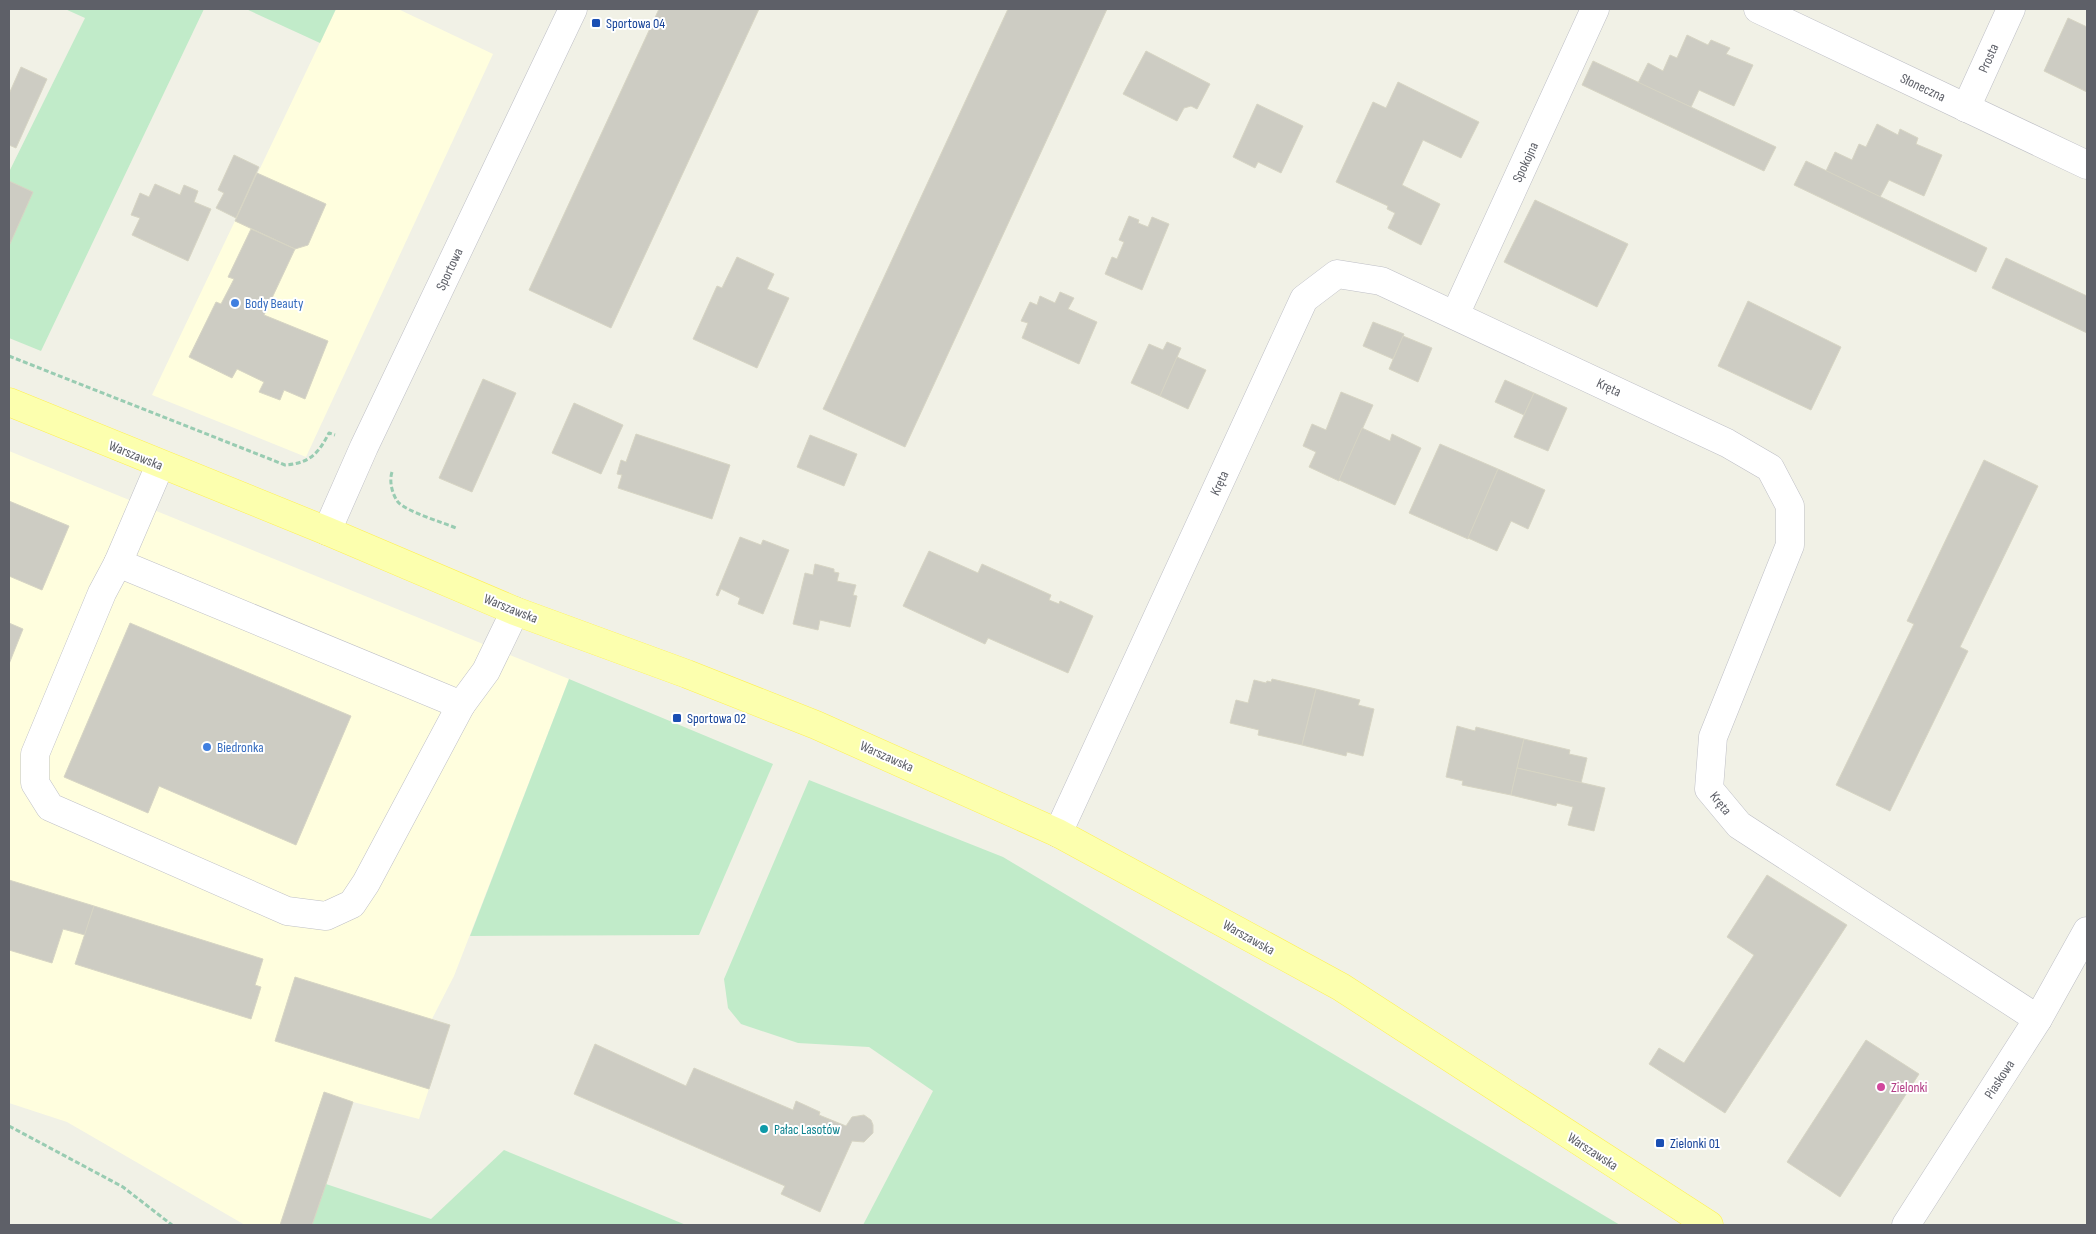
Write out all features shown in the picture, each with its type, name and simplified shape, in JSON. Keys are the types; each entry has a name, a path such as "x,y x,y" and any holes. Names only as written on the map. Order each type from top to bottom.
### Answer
{"main road":[{"name":"Warszawska","path":"9,402 160,465 327,531 515,610 687,674 816,725 1058,833 1341,987 1709,1225"}],"street":[{"name":"Sportowa","path":"327,531 364,447 573,9"},
{"name":"Spokojna","path":"1455,316 1595,9"},
{"name":"Słoneczna","path":"1758,9 2087,165"},
{"name":"Prosta","path":"1966,108 2011,9"},
{"name":"Kręta","path":"1058,833 1304,299 1337,274 1381,281 1727,442 1770,468 1790,506 1790,545 1713,737 1709,789 1739,825 2038,1019"},
{"path":"160,465 118,563 102,593 35,754 35,783 50,807 287,911 326,916 352,904 366,883 461,705 486,671 515,610"},
{"path":"118,563 461,705"},
{"name":"Piaskowa","path":"1906,1225 2038,1019 2087,931"}],"path":[{"path":"9,356 285,465 299,464 312,458 330,433 334,434"},
{"path":"393,465 391,476 392,489 399,502 419,513 456,528"},
{"path":"9,1126 123,1187 172,1225"}],"shaded area":[{"path":"65,9 204,9 41,351 9,338 9,172 85,18"},
{"path":"246,9 336,9 320,43"},
{"path":"336,9 398,9 493,54 306,457 152,395"},
{"path":"9,451 569,679 454,976 432,1019 450,1025 419,1119 353,1102 312,1225 245,1225 67,1122 9,1103"},
{"path":"569,679 773,764 699,935 470,936"},
{"path":"809,780 1003,857 1620,1225 863,1225 933,1091 869,1047 798,1043 741,1024 728,1008 724,979"},
{"path":"504,1150 686,1225 312,1225 326,1184 431,1219"}],"building":[{"path":"659,9 759,9 611,328 529,290"},
{"path":"1008,9 1107,9 905,447 823,409"},
{"path":"2068,18 2087,27 2087,92 2044,71"},
{"path":"1687,35 1708,45 1711,40 1730,48 1726,54 1753,65 1734,106 1699,90 1691,107 1638,83 1648,63 1663,71 1670,55 1677,58"},
{"path":"1146,51 1210,84 1197,109 1191,106 1184,108 1177,121 1123,94"},
{"path":"1593,61 1776,147 1764,171 1582,85"},
{"path":"21,67 47,79 16,148 9,145 9,94"},
{"path":"1398,82 1479,122 1461,158 1423,140 1402,185 1440,204 1421,245 1388,228 1395,213 1387,209 1388,206 1336,182 1373,102 1386,108"},
{"path":"1257,104 1303,126 1281,173 1258,162 1255,168 1233,157"},
{"path":"1877,124 1898,135 1900,129 1918,138 1916,144 1942,155 1924,196 1889,180 1880,197 1826,171 1835,152 1852,160 1859,144 1866,147"},
{"path":"234,155 259,167 236,218 216,208 224,193 218,190"},
{"path":"1806,161 1987,248 1976,272 1794,185"},
{"path":"257,173 326,204 308,245 295,249 235,221"},
{"path":"9,181 33,192 9,246"},
{"path":"155,184 180,195 184,185 198,191 194,202 211,209 188,261 132,235 140,218 131,215 140,193 149,197"},
{"path":"1535,200 1628,244 1597,307 1504,262"},
{"path":"1129,216 1139,220 1138,223 1148,227 1152,217 1169,224 1142,290 1105,274 1112,257 1117,259 1124,242 1119,240"},
{"path":"251,229 295,249 264,315 328,341 305,399 284,390 280,400 259,392 264,382 237,369 232,378 189,357 216,302 221,304 234,279 228,277"},
{"path":"737,257 774,274 767,289 789,298 757,368 693,339 717,286 722,288"},
{"path":"2006,258 2087,296 2087,333 1992,288"},
{"path":"1060,292 1074,298 1068,309 1097,322 1079,364 1022,338 1028,323 1021,321 1030,302 1037,305 1040,296 1055,303"},
{"path":"1748,301 1841,347 1811,410 1718,366"},
{"path":"1373,322 1404,334 1393,359 1363,346"},
{"path":"1403,336 1432,348 1418,382 1389,369"},
{"path":"1167,342 1181,348 1160,396 1131,383 1149,344 1163,350"},
{"path":"1177,357 1206,370 1188,409 1160,396"},
{"path":"483,379 516,393 472,492 439,478"},
{"path":"1505,380 1534,393 1524,415 1495,402"},
{"path":"1341,392 1373,405 1339,481 1309,467 1316,452 1303,446 1312,424 1326,430"},
{"path":"1534,393 1567,408 1548,451 1514,437"},
{"path":"574,403 623,425 601,474 552,453"},
{"path":"1362,428 1390,441 1392,434 1421,448 1395,505 1339,480"},
{"path":"636,434 730,465 712,519 618,488 622,475 617,474 621,460 626,462"},
{"path":"810,435 857,454 844,486 797,467"},
{"path":"1440,444 1498,469 1468,539 1409,513"},
{"path":"1984,460 2038,486 1960,647 1968,651 1890,811 1836,785 1914,624 1907,621"},
{"path":"1498,469 1545,490 1528,529 1511,521 1497,551 1468,538"},
{"path":"9,501 69,526 42,590 9,576"},
{"path":"740,537 761,545 763,540 789,550 763,614 738,604 740,598 721,589 718,596 716,595"},
{"path":"929,551 978,573 982,564 1051,595 1049,600 1059,604 1060,601 1093,616 1068,673 988,638 985,644 903,606"},
{"path":"815,564 834,569 834,572 839,573 837,581 856,585 853,595 857,596 850,627 820,620 818,630 793,624 805,573 813,575"},
{"path":"9,623 23,629 9,664"},
{"name":"Biedronka","path":"130,623 351,716 296,845 159,786 148,813 64,777"},
{"path":"1272,679 1316,689 1302,745 1258,735 1259,730 1230,723 1236,700 1248,703 1254,680 1266,683 1267,681 1271,682"},
{"path":"1316,689 1360,700 1358,705 1374,709 1363,756 1347,752 1346,756 1302,745"},
{"path":"1457,726 1475,731 1476,727 1524,739 1511,795 1462,785 1463,781 1446,777"},
{"path":"1524,739 1570,750 1569,754 1587,758 1581,783 1517,768"},
{"path":"1517,768 1605,788 1594,831 1568,825 1573,807 1557,803 1556,806 1511,795"},
{"path":"1767,875 1847,925 1725,1113 1649,1064 1659,1048 1684,1063 1754,955 1727,937"},
{"path":"9,880 94,906 85,935 63,929 52,963 9,950"},
{"path":"94,906 263,959 255,985 261,987 251,1019 75,964"},
{"path":"295,977 450,1025 429,1089 275,1041"},
{"path":"1866,1040 1919,1074 1840,1197 1787,1162"},
{"name":"Pałac Lasotów","path":"595,1044 686,1086 694,1068 793,1110 796,1101 820,1112 819,1115 846,1126 852,1117 864,1115 871,1120 873,1133 864,1142 852,1141 820,1212 781,1194 785,1186 574,1094"},
{"path":"324,1092 353,1102 326,1184 312,1225 280,1225"}],"place":[{"name":"Sportowa 04","path":"596,23"},
{"name":"Body Beauty","path":"235,303"},
{"name":"Sportowa 02","path":"677,718"},
{"name":"Biedronka","path":"207,747"},
{"name":"Zielonki","path":"1881,1087"},
{"name":"Pałac Lasotów","path":"764,1129"},
{"name":"Zielonki 01","path":"1660,1143"}]}
